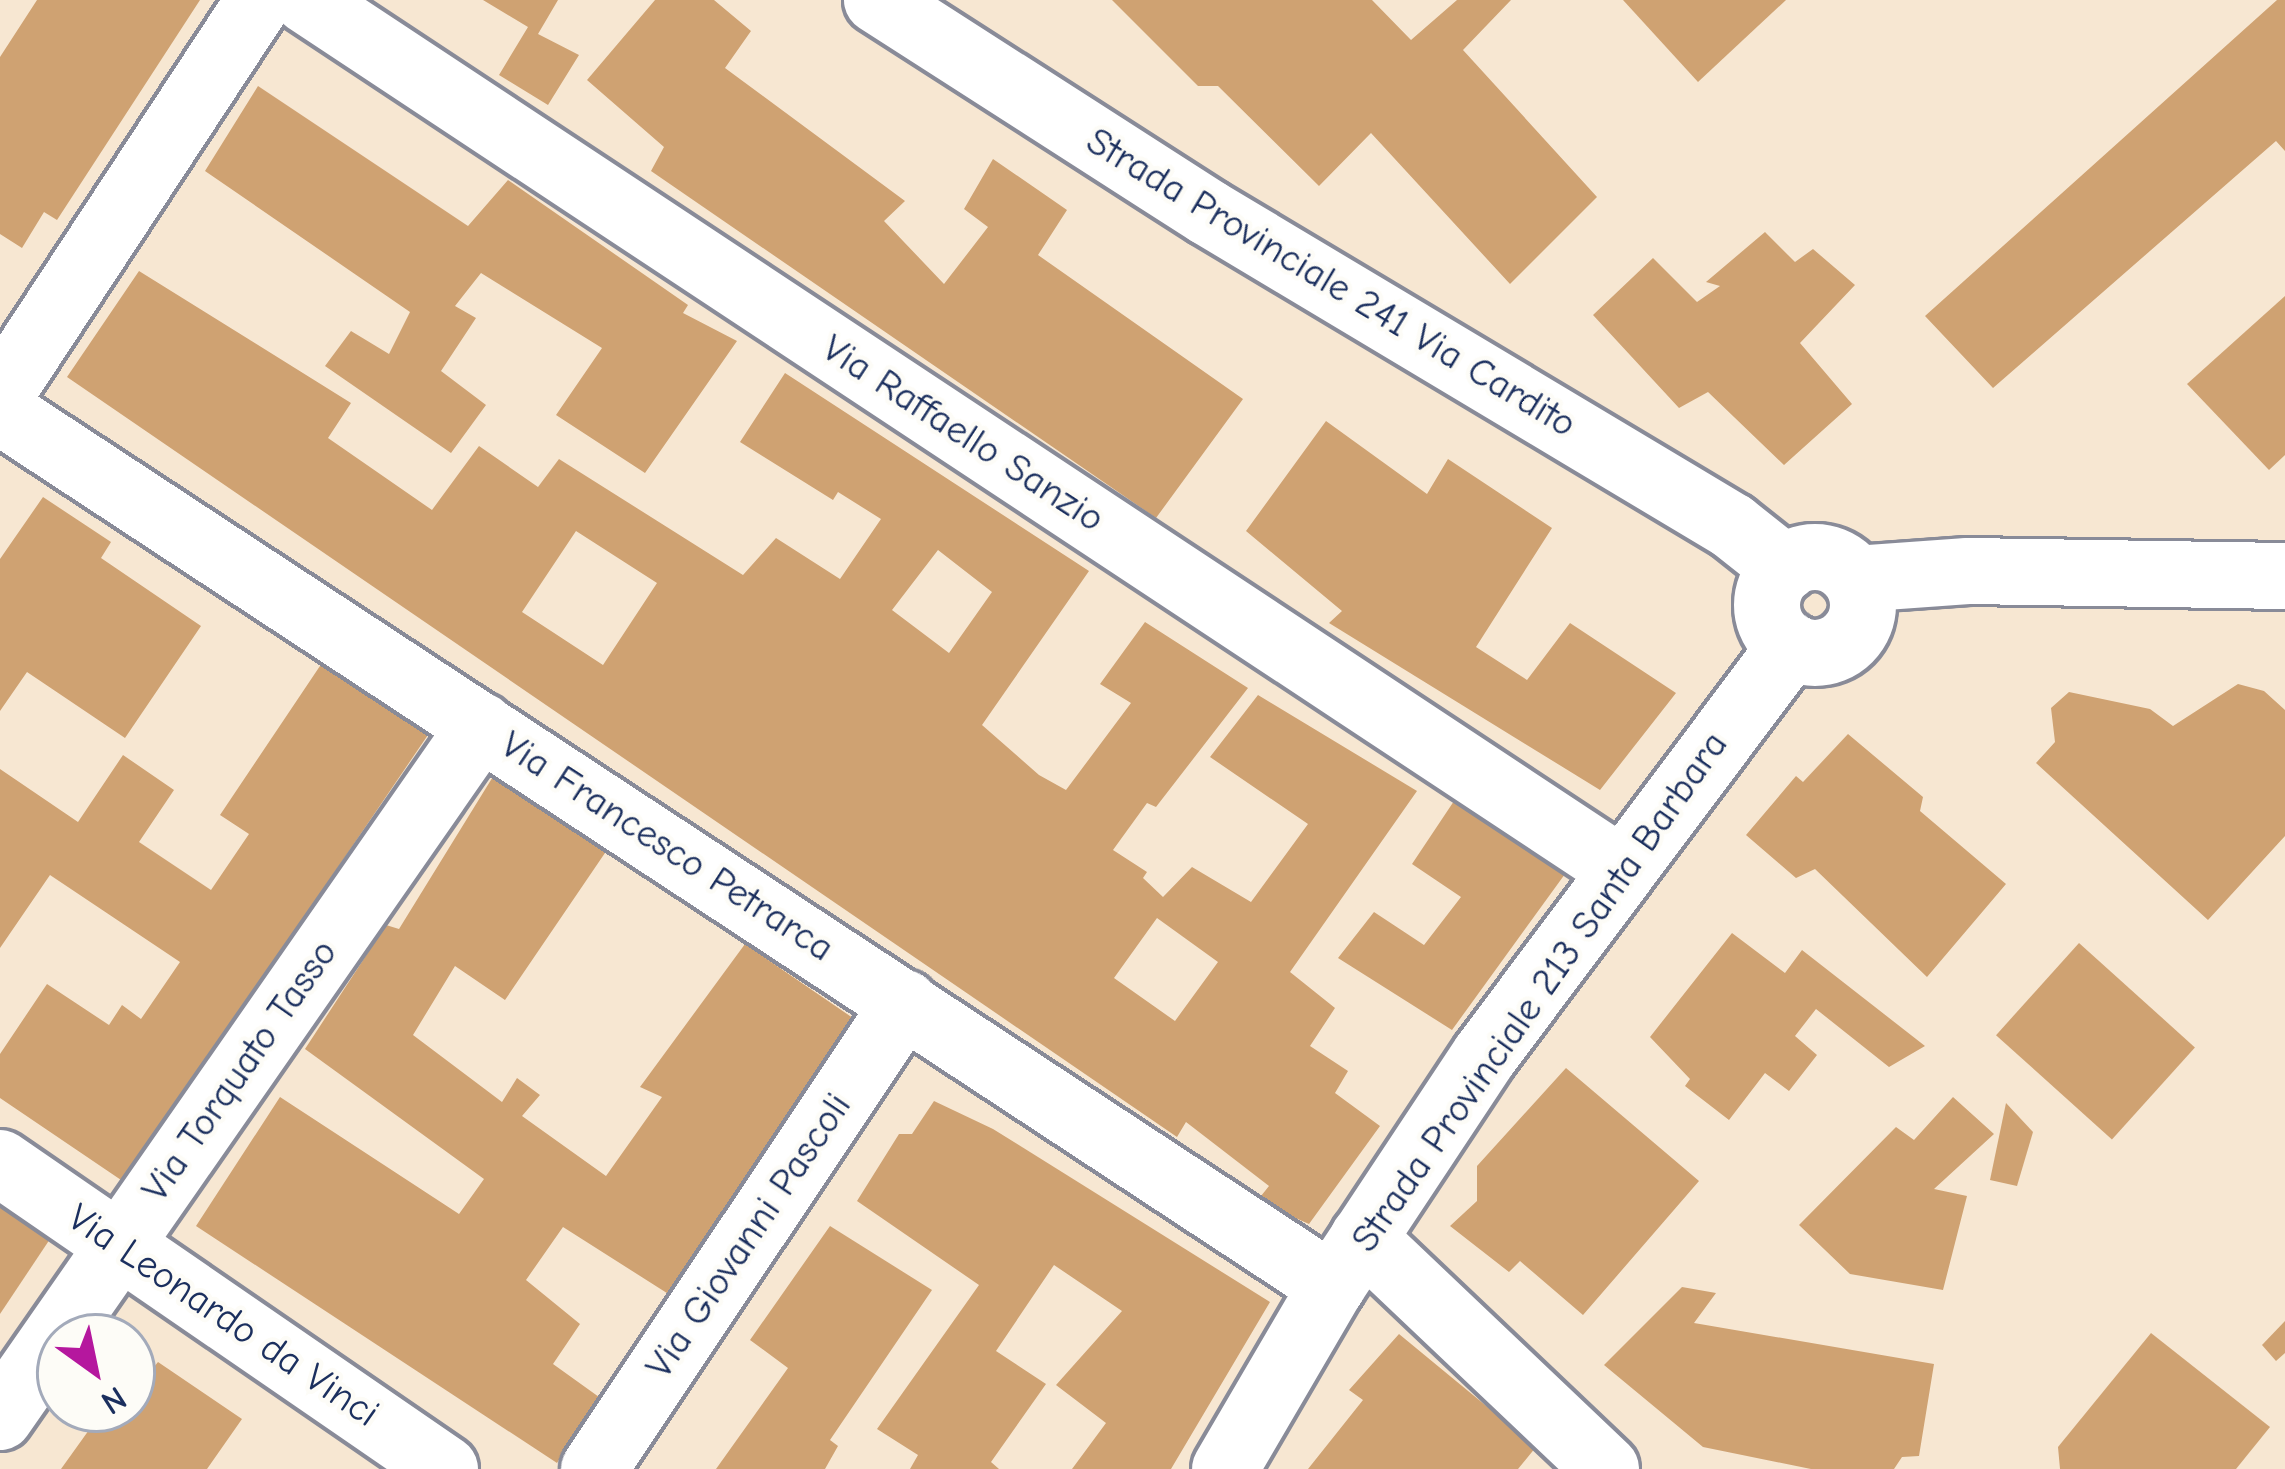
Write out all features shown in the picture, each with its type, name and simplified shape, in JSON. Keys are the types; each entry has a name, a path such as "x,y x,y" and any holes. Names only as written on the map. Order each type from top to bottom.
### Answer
{"street":[{"path":"0,395 259,0"},
{"name":"Via Raffaello Sanzio","path":"306,0 1619,868"},
{"name":"Strada Provinciale 241 Via Cardito","path":"877,0 1209,213 1732,526 1785,568"},
{"name":"Via Francesco Petrarca","path":"0,411 904,1003 1348,1262 1606,1469"},
{"path":"1831,559 1856,579 1863,612 1848,640 1820,652 1791,646 1768,609 1785,568 1831,559"},
{"path":"1856,579 1968,571 2285,576"},
{"name":"Strada Provinciale 213 Santa Barbara","path":"1225,1469 1348,1262 1619,868 1791,646"},
{"name":"Via Torquato Tasso","path":"0,1417 481,726"},
{"name":"Via Giovanni Pascoli","path":"594,1469 904,1003"},
{"name":"Via Leonardo da Vinci","path":"0,1163 445,1469"}],"building":[{"path":"37,0 200,0 57,220 44,212 22,248 0,234 0,57"},
{"path":"483,0 558,0 538,34 579,55 548,105 499,75 528,27"},
{"path":"655,0 714,0 751,31 725,68 905,201 884,221 944,284 988,227 964,209 993,159 1067,210 1038,255 1243,399 1156,518 651,171 664,147 587,80"},
{"path":"1112,0 1372,0 1411,40 1457,0 1511,0 1463,50 1597,197 1510,284 1371,133 1319,186 1218,86 1198,86"},
{"path":"1623,0 1786,0 1698,82"},
{"path":"2277,0 2285,0 2285,151 2276,141 1993,388 1925,316"},
{"path":"258,86 468,226 508,180 688,305 683,313 737,341 645,473 556,415 602,348 481,273 455,306 476,318 441,371 486,405 451,453 325,366 351,331 389,354 410,312 205,171"},
{"path":"1765,232 1795,262 1813,249 1855,285 1800,343 1852,404 1784,465 1708,392 1679,408 1593,315 1653,258 1697,302 1720,286 1706,282"},
{"path":"139,271 351,403 328,438 432,510 479,446 538,487 559,459 743,575 776,538 840,579 881,519 838,492 833,500 740,442 785,373 1089,571 982,725 1039,775 1066,790 1131,703 1100,684 1145,622 1248,688 1156,807 1147,803 1113,850 1147,872 1143,878 1163,897 1192,867 1251,902 1308,824 1210,757 1258,695 1417,791 1290,972 1335,1008 1310,1046 1348,1071 1335,1093 1380,1126 1309,1224 1257,1201 1269,1186 1186,1122 1177,1137 67,377","holes":["576,531 657,583 603,665 522,612","938,550 992,592 949,653 892,610","1157,918 1218,962 1175,1021 1114,978"]},
{"path":"2285,296 2285,455 2269,470 2187,384"},
{"path":"1326,421 1427,494 1448,459 1552,528 1476,647 1527,680 1570,623 1676,693 1600,790 1329,623 1342,611 1246,531"},
{"path":"43,497 111,542 101,558 201,626 125,738 27,672 0,711 0,559"},
{"path":"326,657 432,729 124,1182 0,1098 0,1054 47,984 109,1025 122,1005 141,1019 180,962 50,875 0,948 0,769 78,822 123,755 174,790 139,842 211,890 249,834 220,815"},
{"path":"2238,684 2264,691 2285,710 2285,836 2208,920 2036,763 2055,742 2051,708 2069,692 2150,709 2173,726"},
{"path":"1848,734 1923,797 1920,811 2006,884 1927,977 1815,869 1796,878 1746,835 1796,776 1803,782"},
{"path":"494,775 607,850 505,1000 455,966 413,1035 502,1102 517,1078 540,1095 522,1116 606,1176 662,1097 640,1087 745,944 866,1027 670,1295 563,1227 526,1280 580,1324 553,1364 599,1397 557,1463 196,1226 280,1097 459,1214 484,1179 305,1049 386,925 399,929"},
{"path":"1456,798 1565,874 1452,1030 1338,958 1374,912 1424,945 1461,897 1412,864"},
{"path":"1732,933 1785,973 1802,950 1925,1046 1889,1067 1816,1009 1795,1036 1817,1055 1789,1091 1765,1073 1729,1120 1685,1086 1690,1079 1650,1037"},
{"path":"2079,943 2195,1047 2112,1140 1996,1035"},
{"path":"1566,1068 1699,1181 1583,1315 1520,1261 1509,1272 1450,1226 1477,1201 1477,1166"},
{"path":"1953,1097 1994,1134 1934,1189 1967,1196 1943,1290 1850,1274 1799,1225 1896,1127 1914,1140"},
{"path":"934,1101 993,1129 1270,1302 1171,1469 1072,1469 1106,1423 1056,1385 1122,1311 1054,1265 996,1351 1046,1384 991,1462 999,1469 910,1469 918,1455 877,1429 979,1285 857,1201 899,1134 912,1134"},
{"path":"2006,1103 2033,1132 2017,1186 1990,1180"},
{"path":"0,1201 52,1236 0,1314"},
{"path":"830,1226 932,1290 830,1440 838,1446 825,1469 716,1469 788,1368 750,1340"},
{"path":"1682,1287 1716,1293 1694,1323 1934,1364 1919,1456 1902,1457 1894,1469 1811,1469 1703,1447 1604,1365"},
{"path":"2285,1321 2285,1353 2276,1361 2262,1345"},
{"path":"2151,1333 2270,1427 2236,1469 2060,1469 2058,1447"},
{"path":"1399,1334 1536,1447 1518,1469 1308,1469 1363,1400 1349,1390"},
{"path":"156,1364 242,1419 207,1469 61,1469 87,1433 156,1433"}]}
